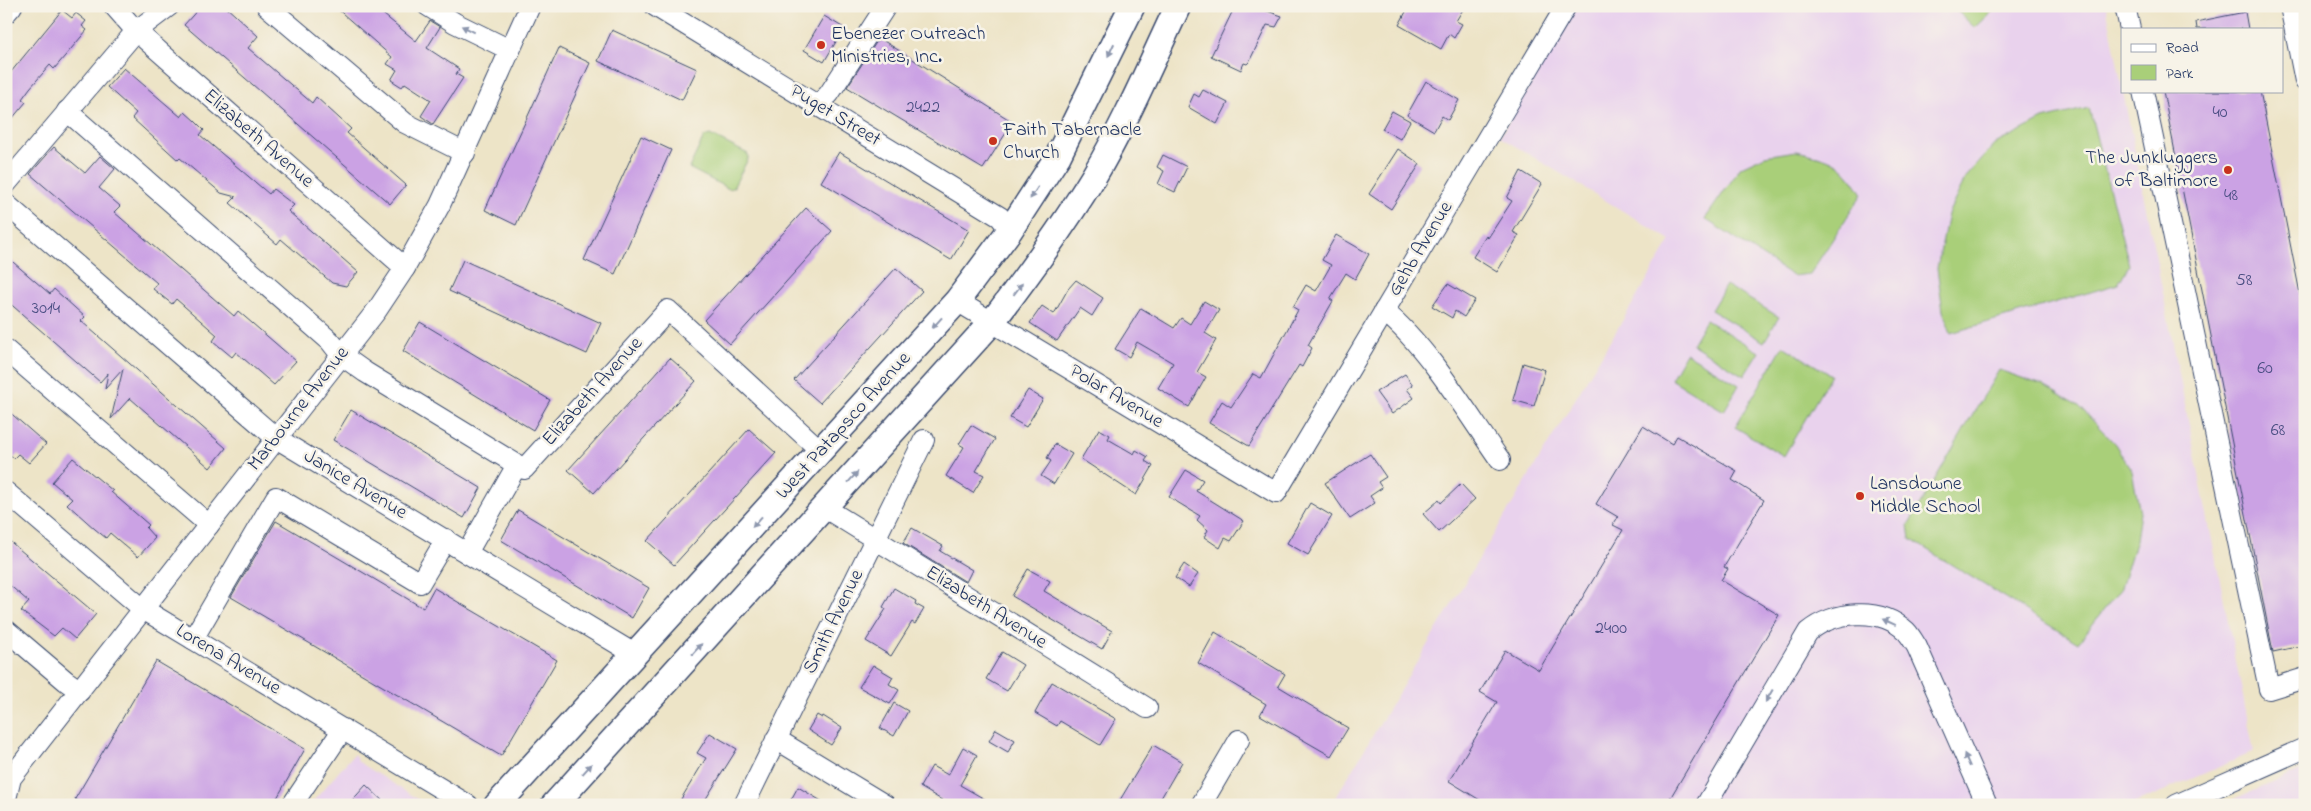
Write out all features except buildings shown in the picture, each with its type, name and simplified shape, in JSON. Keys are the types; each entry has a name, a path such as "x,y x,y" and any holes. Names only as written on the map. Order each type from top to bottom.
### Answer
{"main road":[{"name":"West Patapsco Avenue","path":"497,805 956,301 1010,230 1058,156 1132,6"},
{"name":"West Patapsco Avenue","path":"554,805 992,322 1050,245 1094,175 1133,103 1178,6"}],"street":[{"path":"6,13 12,6"},
{"name":"Elizabeth Avenue","path":"114,6 136,31 406,268"},
{"path":"6,184 136,31 169,6"},
{"path":"267,6 394,116 420,132 465,153"},
{"path":"428,6 455,23 510,50"},
{"name":"Marbourne Avenue","path":"9,776 80,691 377,310 406,268 465,153 530,6"},
{"name":"Puget Street","path":"656,6 1000,217 1010,230"},
{"path":"818,105 829,94 886,6"},
{"name":"Gehb Avenue","path":"1276,493 1566,6"},
{"path":"2290,6 2305,82"},
{"path":"2129,7 2130,28"},
{"path":"2143,92 2269,689 2305,678"},
{"path":"67,110 330,340 341,355 365,372 517,465 467,552"},
{"name":"Janice Avenue","path":"6,204 276,438 636,654"},
{"name":"Polar Avenue","path":"956,301 1276,493"},
{"name":"Elizabeth Avenue","path":"517,465 524,469 668,310 821,451"},
{"path":"1384,311 1407,332 1462,404 1500,460"},
{"path":"6,350 209,525"},
{"name":"Smith Avenue","path":"744,805 924,440"},
{"name":"Lorena Avenue","path":"6,492 143,609 468,805"},
{"path":"193,639 276,497 420,583 446,540"},
{"name":"Elizabeth Avenue","path":"825,508 1147,708"},
{"path":"1706,805 1808,632 1819,622 1851,615 1875,616 1890,621 1905,630 1917,647 1987,805"},
{"path":"6,630 80,691"},
{"path":"292,805 343,729"},
{"path":"776,739 885,805"},
{"path":"1201,805 1239,740"},
{"path":"2176,805 2305,748"},
{"path":"6,799 9,776"}],"shaded area":[{"name":"Lansdowne Middle School","path":"1577,6 2106,6 2121,82 2121,92 2123,92 2254,752 2131,805 1331,805 1671,240 1500,137"},
{"path":"354,754 359,762 427,805 310,805"},
{"path":"2305,769 2305,805 2221,805"}],"green space":[{"path":"1952,6 1998,6 1975,28"},
{"path":"2089,108 2129,265 2118,284 1951,333 1943,311 1937,268 1948,214 1967,175 1995,144 2043,119"},
{"path":"710,135 748,154 748,159 733,188 729,189 689,168 704,137"},
{"path":"1796,151 1819,156 1835,163 1848,174 1862,194 1810,274 1793,276 1705,219 1741,167 1765,156"},
{"path":"1726,285 1779,317 1764,342 1711,310"},
{"path":"1706,320 1759,352 1744,376 1692,344"},
{"path":"1783,346 1831,375 1784,456 1735,427"},
{"path":"1686,353 1739,385 1724,411 1671,379"},
{"path":"1999,370 2042,385 2079,406 2115,444 2132,471 2140,513 2136,540 2121,588 2078,643 1910,539 1908,525"}],"place":[{"name":"Ebenezer Outreach Ministries, Inc.","path":"821,45"},
{"name":"Faith Tabernacle Church","path":"993,141"},
{"name":"The Junkluggers of Baltimore","path":"2228,170"},
{"name":"Lansdowne Middle School","path":"1860,496"}]}
